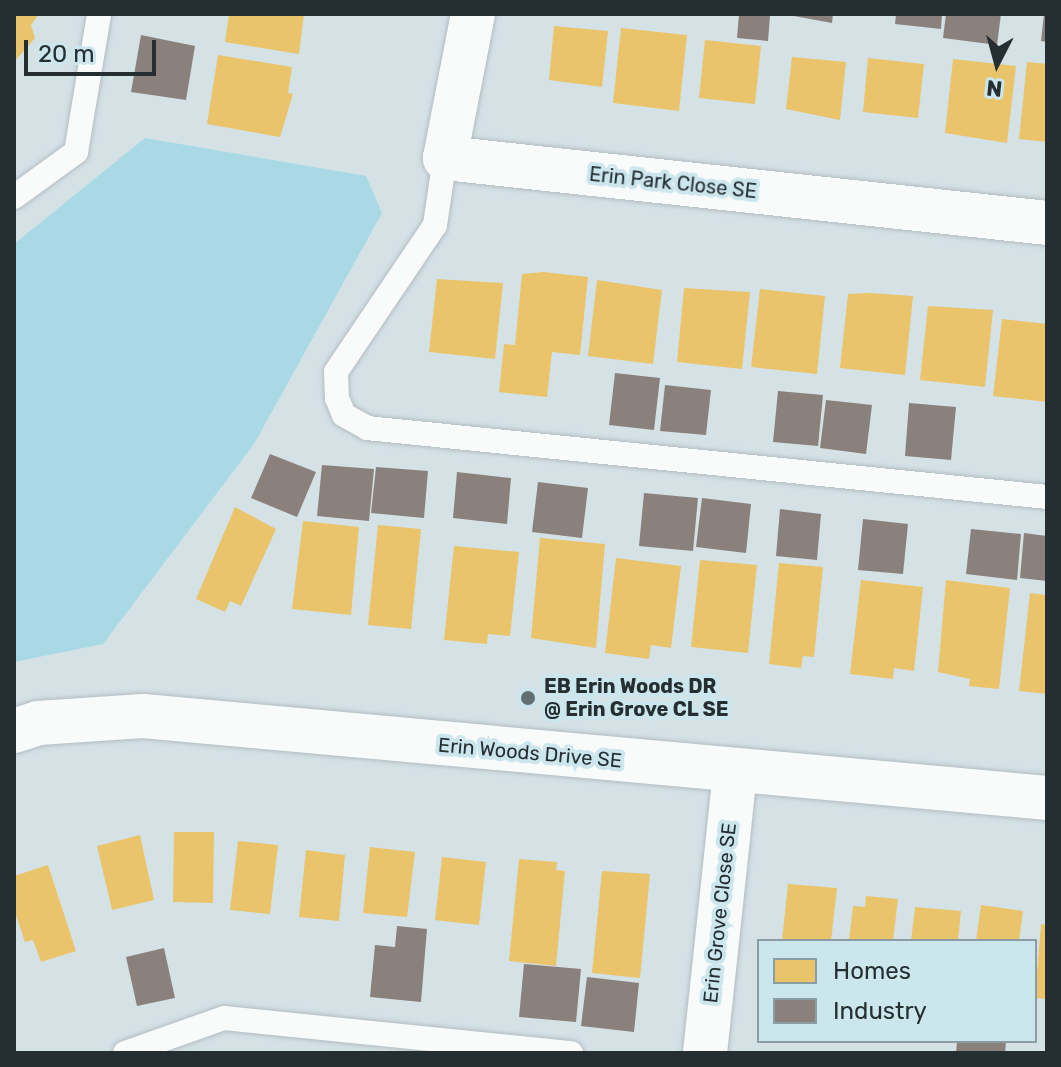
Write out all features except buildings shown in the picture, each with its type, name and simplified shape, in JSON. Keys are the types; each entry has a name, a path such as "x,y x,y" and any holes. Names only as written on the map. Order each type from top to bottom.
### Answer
{"street":[{"path":"445,158 473,14"},
{"name":"Erin Park Close SE","path":"445,158 1047,223"},
{"name":"Erin Woods Drive SE","path":"14,731 38,723 143,716 1047,798"},
{"name":"Erin Grove Close SE","path":"705,1053 735,772"}],"lane":[{"path":"14,197 76,152 99,14"},
{"path":"445,158 435,225 336,372 337,398 344,415 367,428 1047,497"},
{"path":"125,1053 224,1018 571,1053"}],"shaded area":[{"path":"145,138 366,176 382,213 254,444 103,644 14,662 14,244"}],"place":[{"name":"EB Erin Woods DR @ Erin Grove CL SE","path":"528,698"}]}
